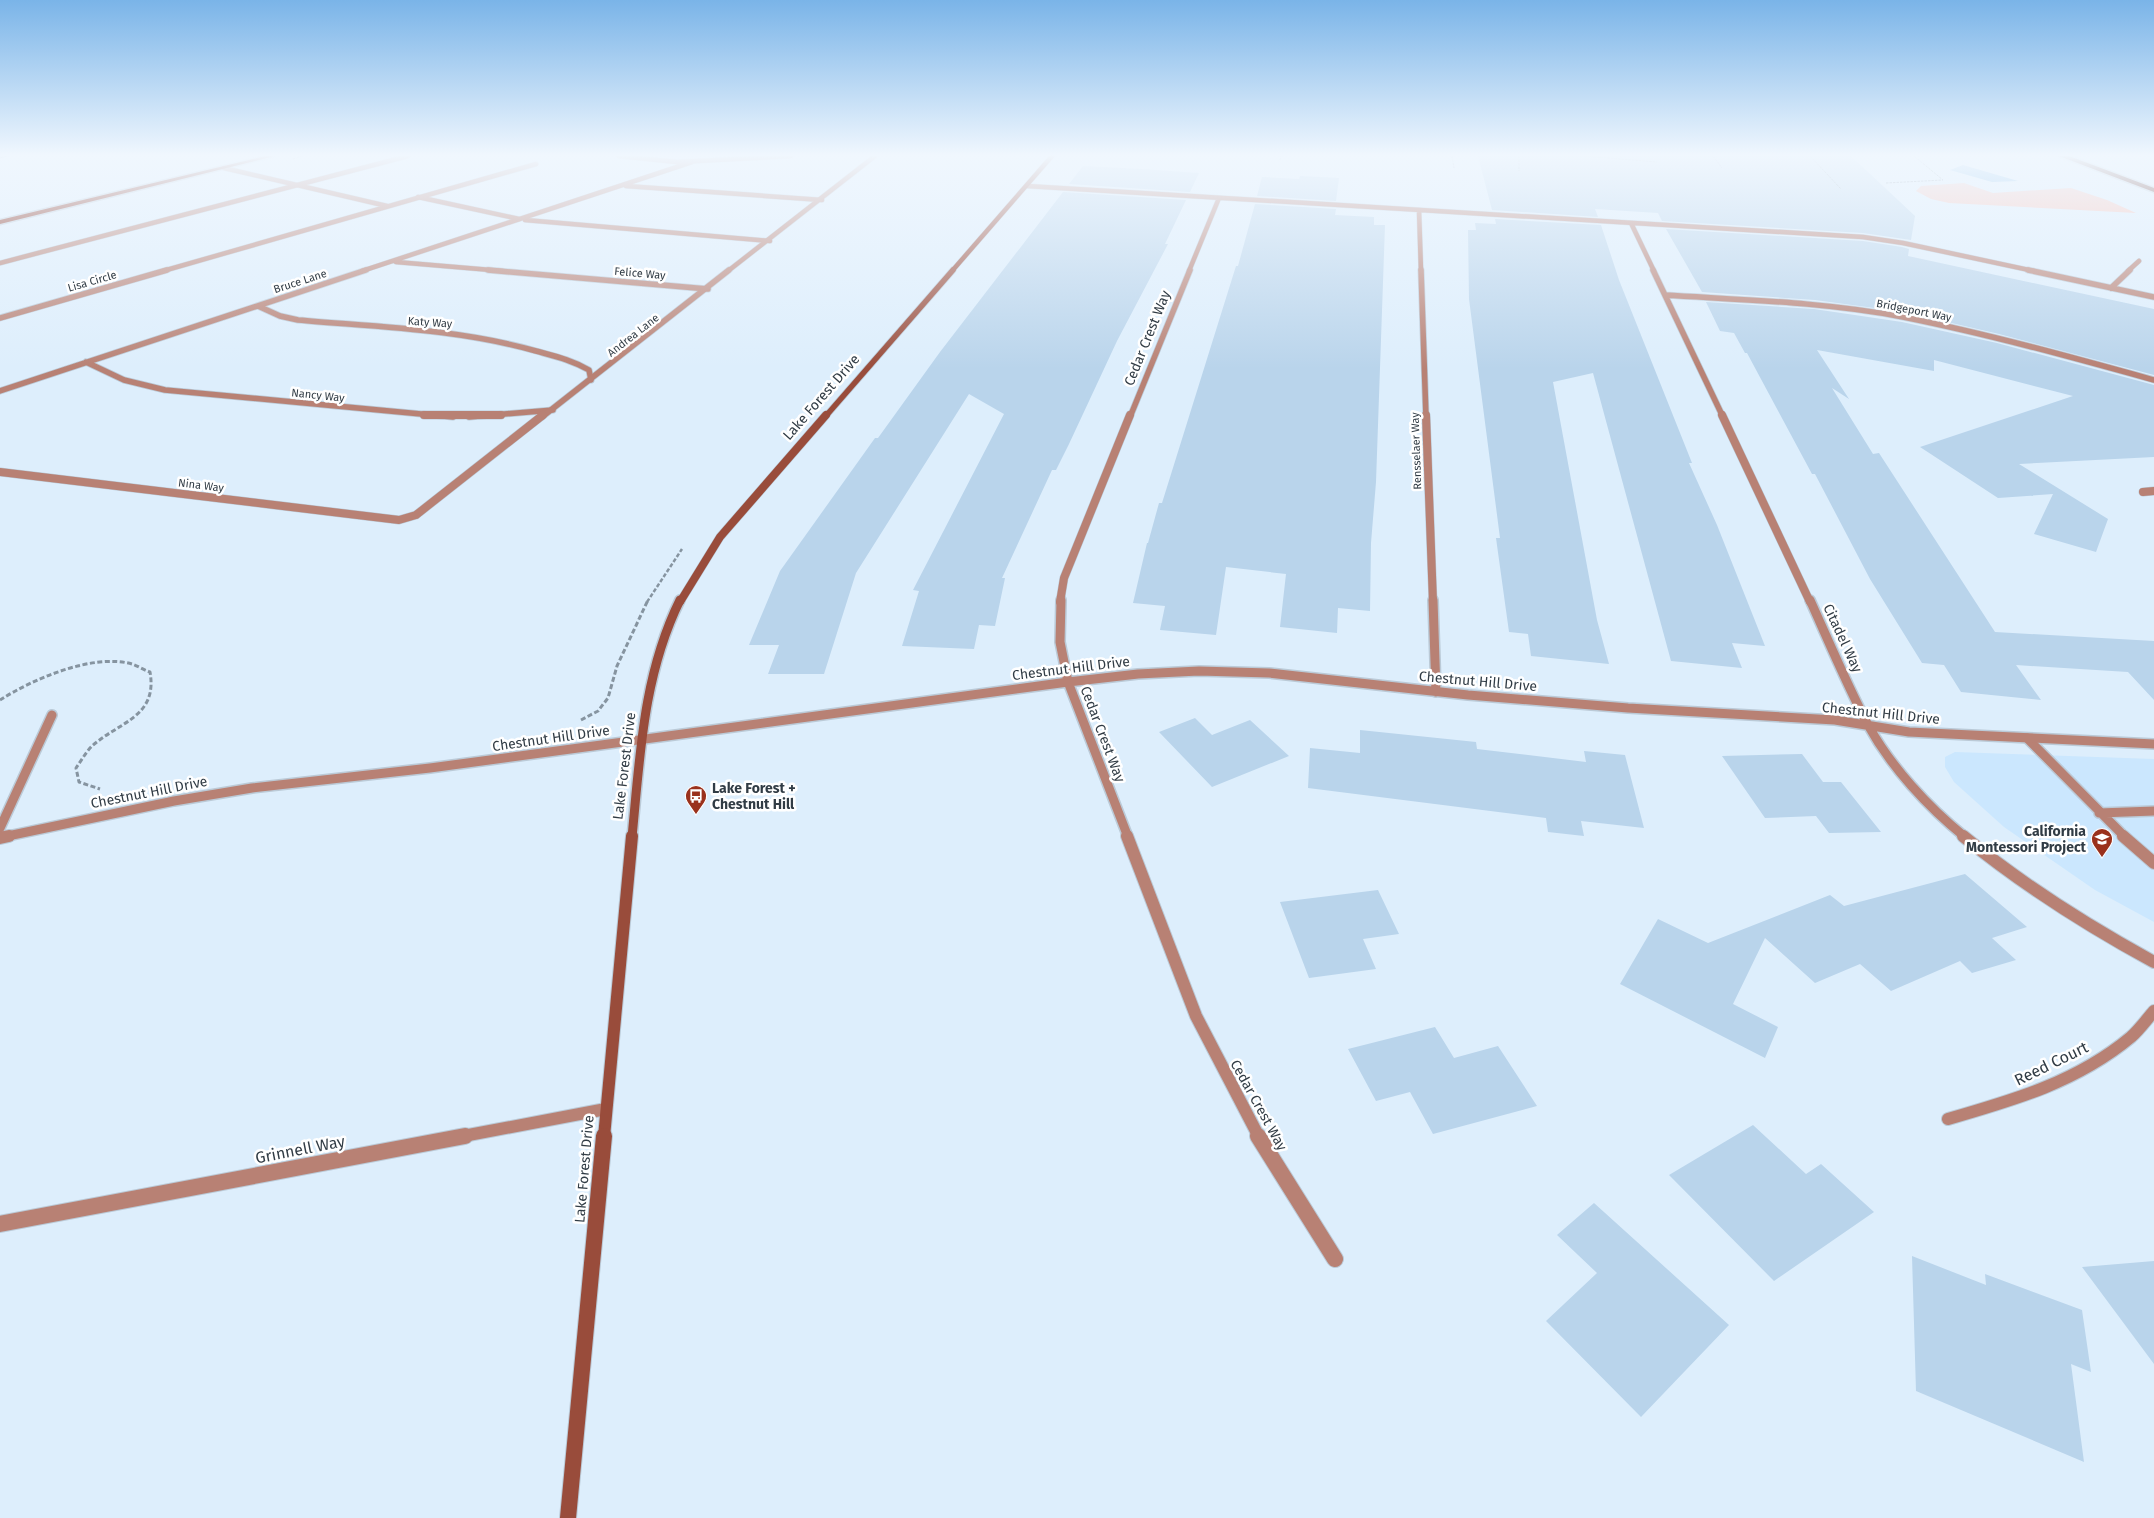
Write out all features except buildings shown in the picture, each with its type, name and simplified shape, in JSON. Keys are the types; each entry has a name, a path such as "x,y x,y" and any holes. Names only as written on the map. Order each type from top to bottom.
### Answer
{"street":[{"path":"0,263 139,227"},
{"name":"Lisa Circle","path":"0,318 315,227"},
{"name":"Bruce Lane","path":"0,390 495,227"},
{"path":"608,227 770,241"},
{"name":"Andrea Lane","path":"399,520 416,515 428,507 788,227"},
{"name":"Lake Forest Drive","path":"568,1518 641,740 654,667 674,613 695,573 720,537 991,227"},
{"name":"Cedar Crest Way","path":"1207,227 1064,578 1058,610 1060,650 1068,682 1196,1016 1252,1126 1335,1259"},
{"name":"Rensselaer Way","path":"1420,227 1436,692"},
{"name":"Citadel Way","path":"1633,227 1869,726 1888,757 1923,799 1976,848 2038,893 2112,940 2154,962"},
{"path":"1689,227 1886,240 2154,297"},
{"path":"2111,288 2139,261"},
{"name":"Felice Way","path":"390,262 708,289"},
{"name":"Bridgeport Way","path":"1665,295 1794,303 1903,318 2067,356 2154,380"},
{"name":"Katy Way","path":"258,306 280,316 298,320 495,338 576,362 588,370 591,380"},
{"name":"Nancy Way","path":"86,362 112,378 134,385 164,390 430,416 494,417 553,410"},
{"name":"Nina Way","path":"0,472 399,520"},
{"path":"2143,492 2154,491"},
{"name":"Chestnut Hill Drive","path":"0,838 174,800 252,788 430,768 1068,682 1138,674 1199,671 1268,673 1436,692 1628,708 1836,720 1909,732 2154,744"},
{"path":"0,828 52,715"},
{"path":"2027,738 2099,813 2154,863"},
{"path":"2099,813 2154,811"},
{"name":"Reed Court","path":"1948,1119 2026,1097 2089,1067 2132,1036 2154,1011"},
{"name":"Grinnell Way","path":"0,1224 606,1109"}],"path":[{"path":"579,721 594,714 607,701 615,672 641,612 670,564 686,543"},
{"path":"0,700 31,683 62,671 96,664 132,664 150,672 155,685 148,705 91,748 76,768 79,782 99,789 108,787"}],"shaded area":[{"name":"California Montessori Project","path":"1955,752 2154,759 2154,922 2095,890 2004,827 1954,782 1945,767 1945,757"}],"place":[{"name":"Lake Forest + Chestnut Hill","path":"696,815"},
{"name":"California Montessori Project","path":"2102,858"}]}
